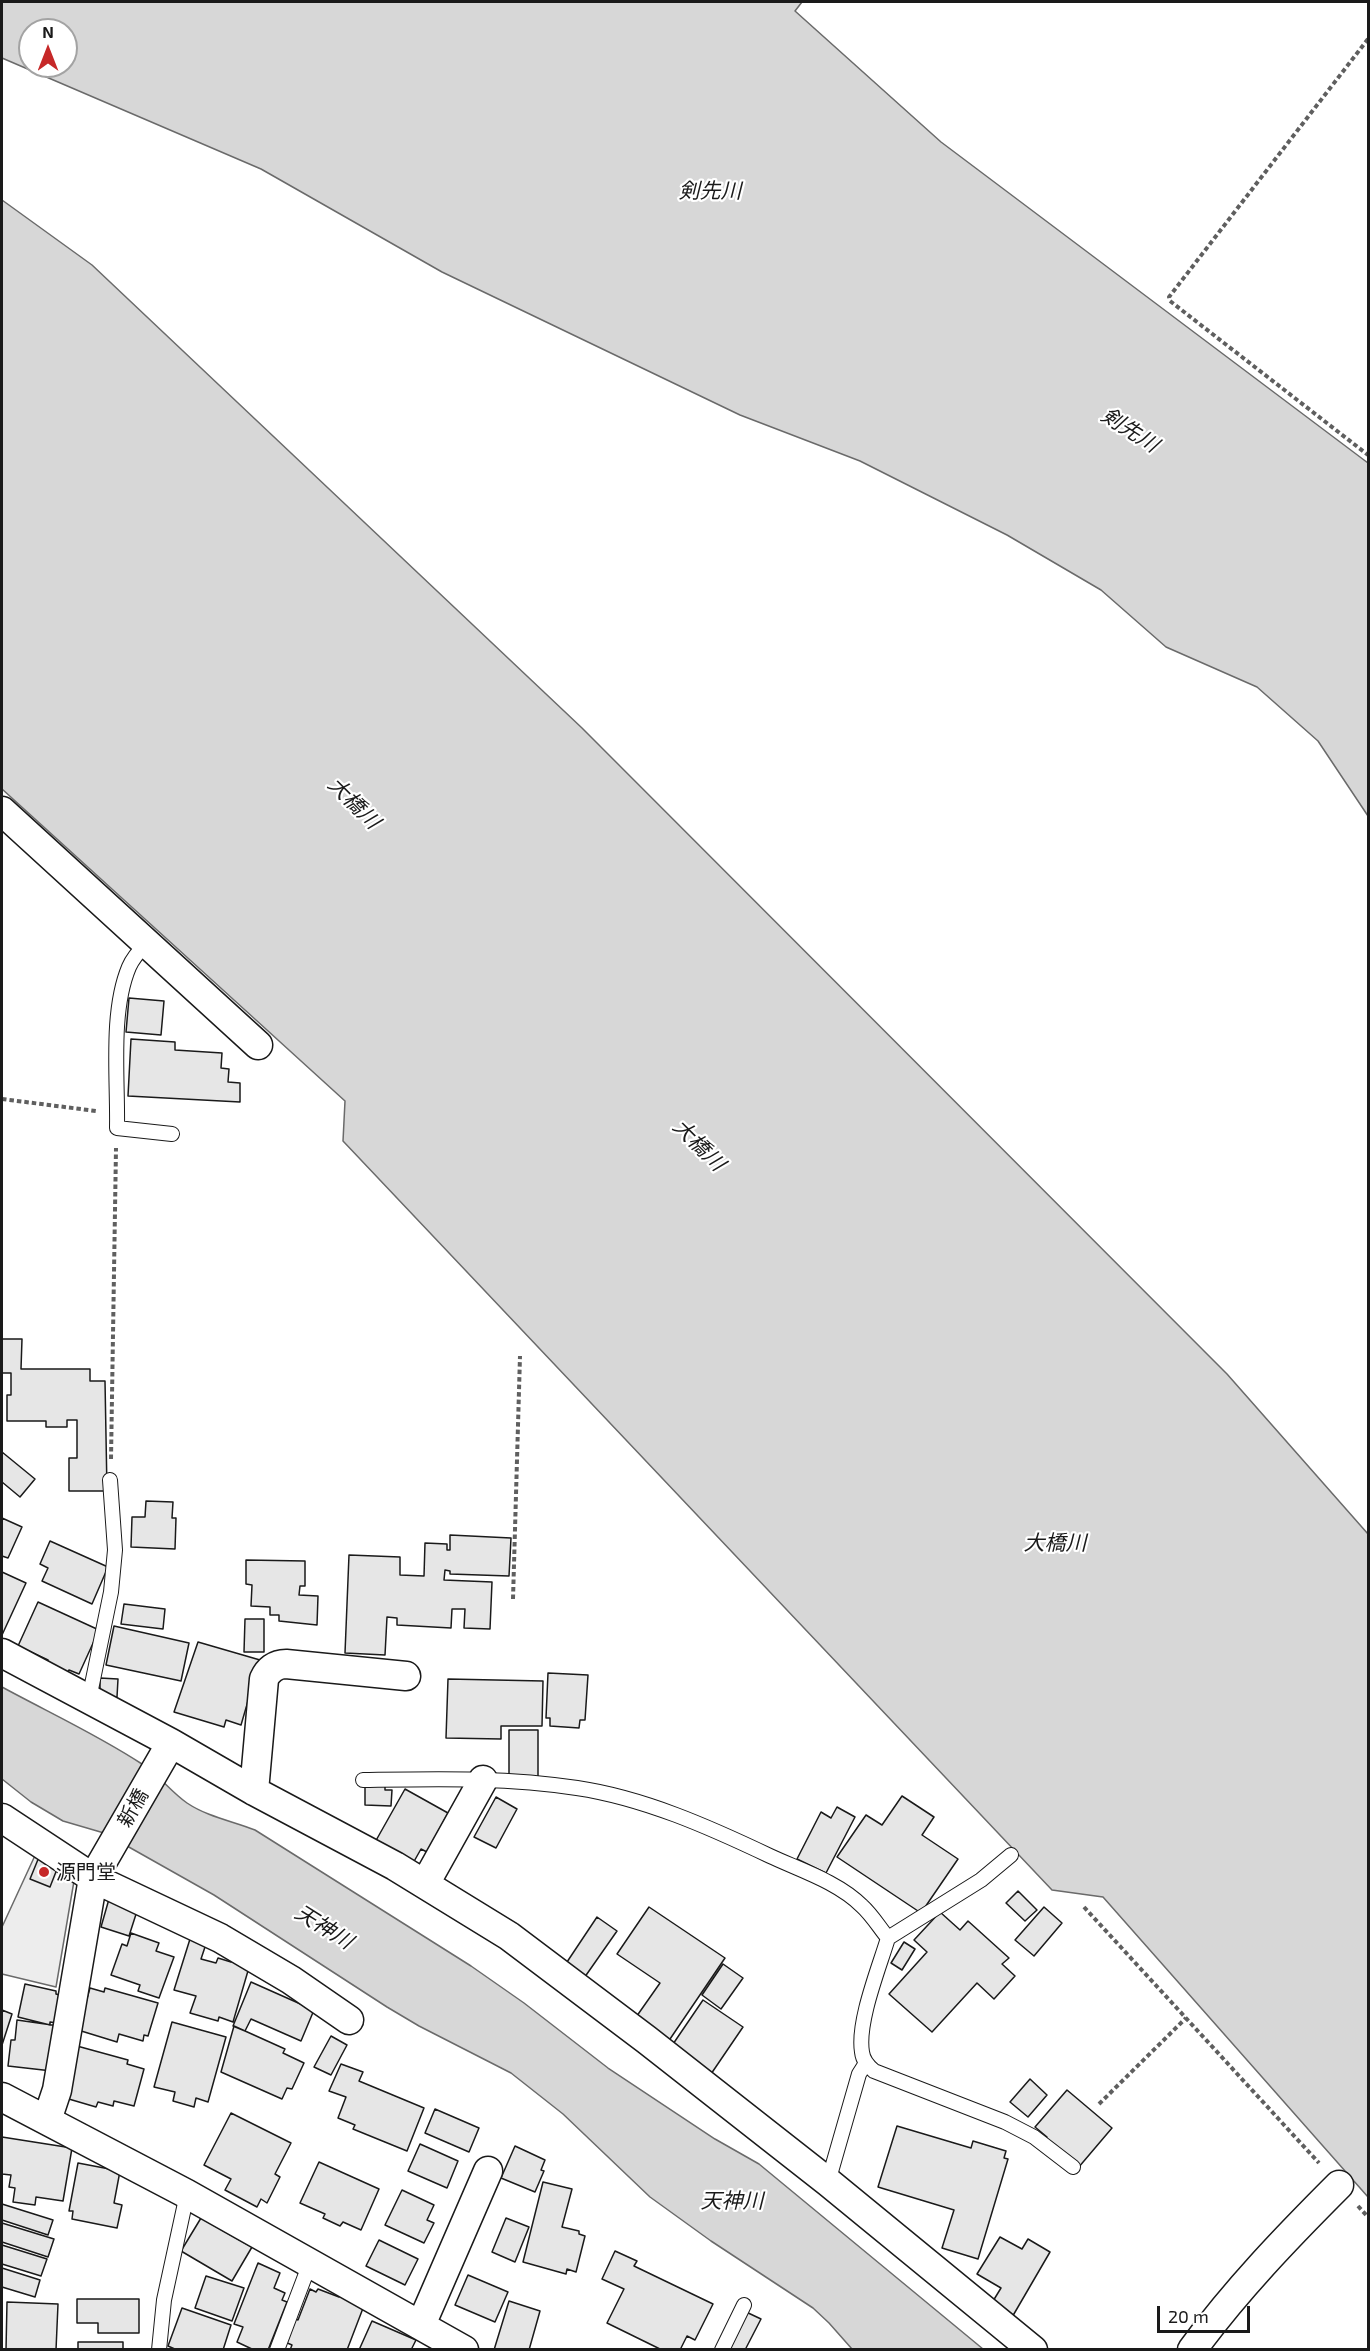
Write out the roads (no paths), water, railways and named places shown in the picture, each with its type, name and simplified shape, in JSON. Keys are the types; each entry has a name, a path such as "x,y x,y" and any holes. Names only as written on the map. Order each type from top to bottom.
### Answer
{"street":[{"path":"2,811 258,1045"},
{"path":"2,1653 395,1866 509,1936 648,2040 828,2182 1033,2349"},
{"path":"254,1791 264,1679 269,1670 280,1664 286,1664 406,1676"},
{"name":"新橋","path":"47,2120 57,2090 96,1873 169,1745"},
{"path":"425,1884 483,1780"},
{"path":"2,1818 96,1873 220,1938 291,1980 349,2020"},
{"path":"2,2097 187,2194 464,2349"},
{"path":"422,2325 488,2171"},
{"path":"1192,2349 1214,2319 1275,2249 1339,2185"}],"lane":[{"path":"146,944 129,966 121,1000 118,1028 117,1121 172,1134"},
{"path":"89,1699 111,1592 115,1550 110,1480"},
{"path":"363,1780 529,1782 577,1788 650,1806 744,1844 847,1893 862,1906 888,1938"},
{"path":"1011,1855 981,1880 888,1938 862,2030 861,2051 866,2062 874,2071 1005,2122 1034,2137 1073,2167"},
{"path":"828,2182 859,2074 866,2062"},
{"path":"159,2349 164,2300 187,2194"},
{"path":"277,2349 310,2263"},
{"path":"722,2349 744,2305"}],"water":[{"name":"剣先川","path":"2,2 802,2 795,11 941,142 1368,463 1368,816 1318,741 1257,687 1166,647 1101,590 1007,535 860,461 740,415 442,272 261,169 49,78 78,78 78,18 18,18 18,65 2,58"},
{"name":"大橋川","path":"2,200 92,265 582,728 1227,1374 1368,1534 1368,2197 1103,1897 1052,1890 343,1141 345,1101 2,789"},
{"name":"天神川","path":"2,1687 125,1753 148,1768 181,1799 195,1808 255,1830 471,1966 524,2003 608,2068 715,2139 759,2164 983,2349 852,2349 813,2308 711,2241 650,2197 563,2114 511,2073 387,2007 214,1895 104,1833 63,1821 31,1802 2,1779"}],"place":[{"name":"源門堂","path":"44,1872"}]}
